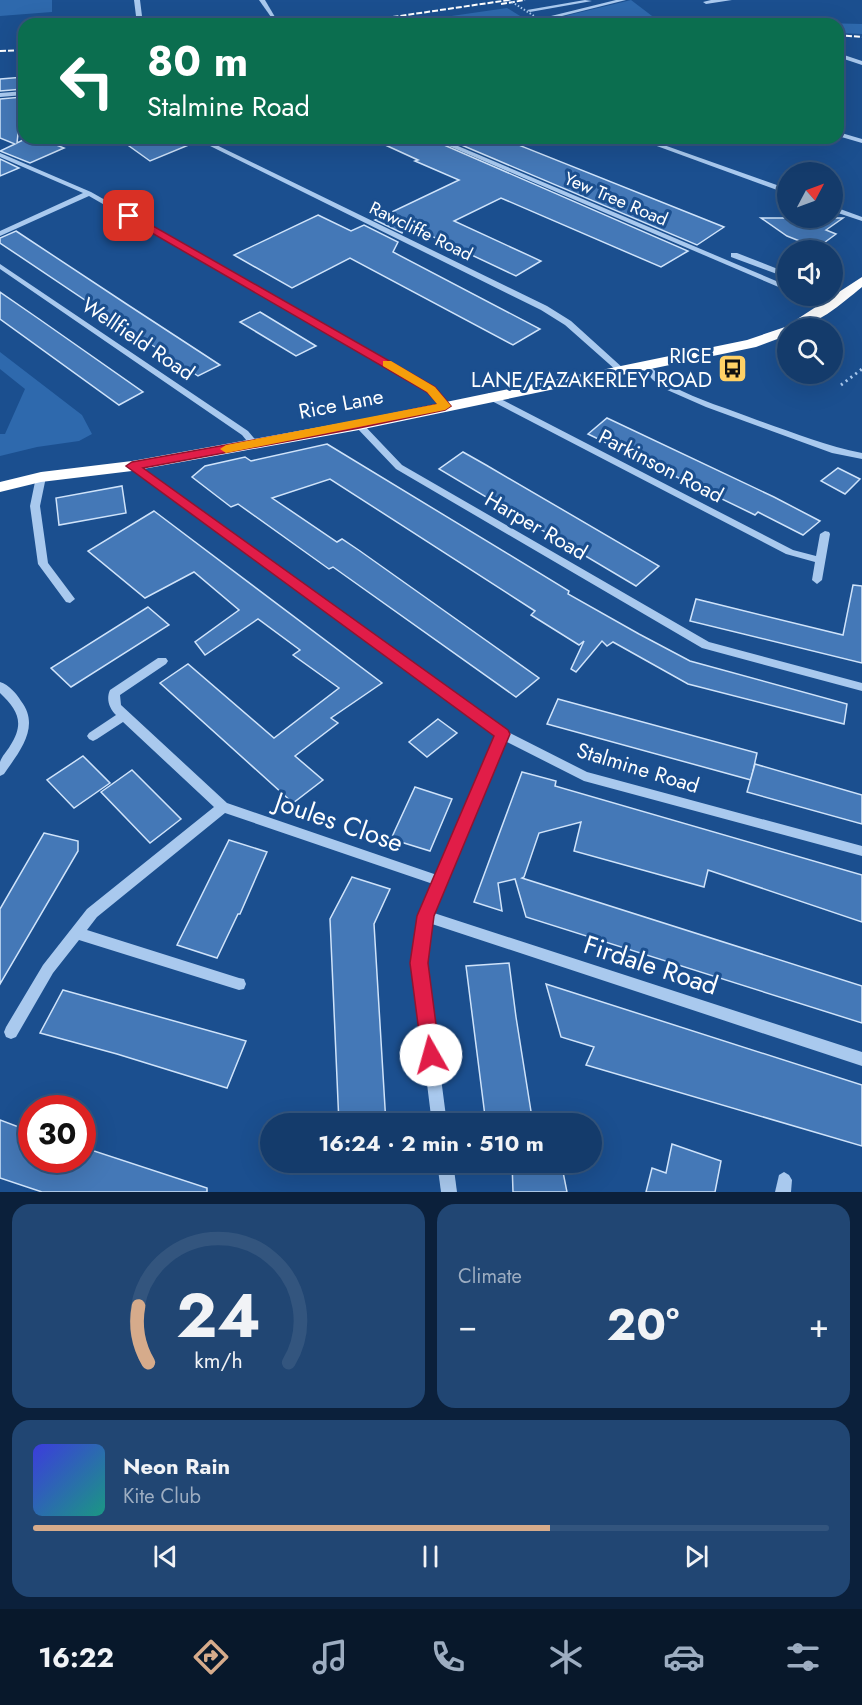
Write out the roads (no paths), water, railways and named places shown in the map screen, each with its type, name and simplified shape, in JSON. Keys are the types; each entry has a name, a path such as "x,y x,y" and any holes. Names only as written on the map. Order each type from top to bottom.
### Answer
{"highway":[{"name":"Rice Lane","path":"808,318 828,307 862,281"},
{"name":"Rice Lane","path":"0,487 40,477 132,466 359,424 751,344 777,334"},
{"name":"Rice Lane","path":"0,474 40,477"}],"street":[{"path":"262,0 273,16"},
{"path":"532,13 599,0"},
{"path":"554,16 623,0"},
{"path":"706,2 729,0"},
{"path":"138,2 139,18"},
{"path":"844,57 860,61"},
{"path":"0,95 18,94"},
{"path":"844,136 862,141"},
{"name":"Rawcliffe Road","path":"209,144 544,308 568,323 620,369"},
{"name":"Yew Tree Road","path":"447,144 777,284"},
{"path":"655,144 777,188"},
{"path":"0,155 89,193 431,389 445,406"},
{"path":"0,234 89,193"},
{"path":"843,212 862,219"},
{"path":"734,255 777,272"},
{"name":"Wellfield Road","path":"0,266 245,433 254,444"},
{"path":"644,365 668,387 710,405 835,451 862,456"},
{"name":"Parkinson Road","path":"489,396 790,552 819,560"},
{"name":"Harper Road","path":"359,424 399,467 706,645 862,687"},
{"name":"Stalmine Road","path":"132,466 502,734 584,776 862,851"},
{"path":"40,477 35,506 43,564 70,599"},
{"path":"817,580 825,534"},
{"name":"Joules Close","path":"162,661 114,693 114,707 223,807 439,881"},
{"path":"0,686 22,707 27,719 22,736 0,771"},
{"path":"93,736 124,716"},
{"path":"439,1113 419,963 426,916 502,734"},
{"path":"11,1032 48,969 92,913 223,807"},
{"name":"Firdale Road","path":"426,916 862,1059"},
{"path":"77,933 143,956 239,984"},
{"path":"446,1173 449,1192"}],"railway":[{"path":"386,18 509,0"},
{"path":"501,4 525,0"},
{"path":"844,36 862,37"},
{"path":"0,51 18,50"}],"place":[{"name":"RICE LANE/FAZAKERLEY ROAD","path":"733,368"}]}
